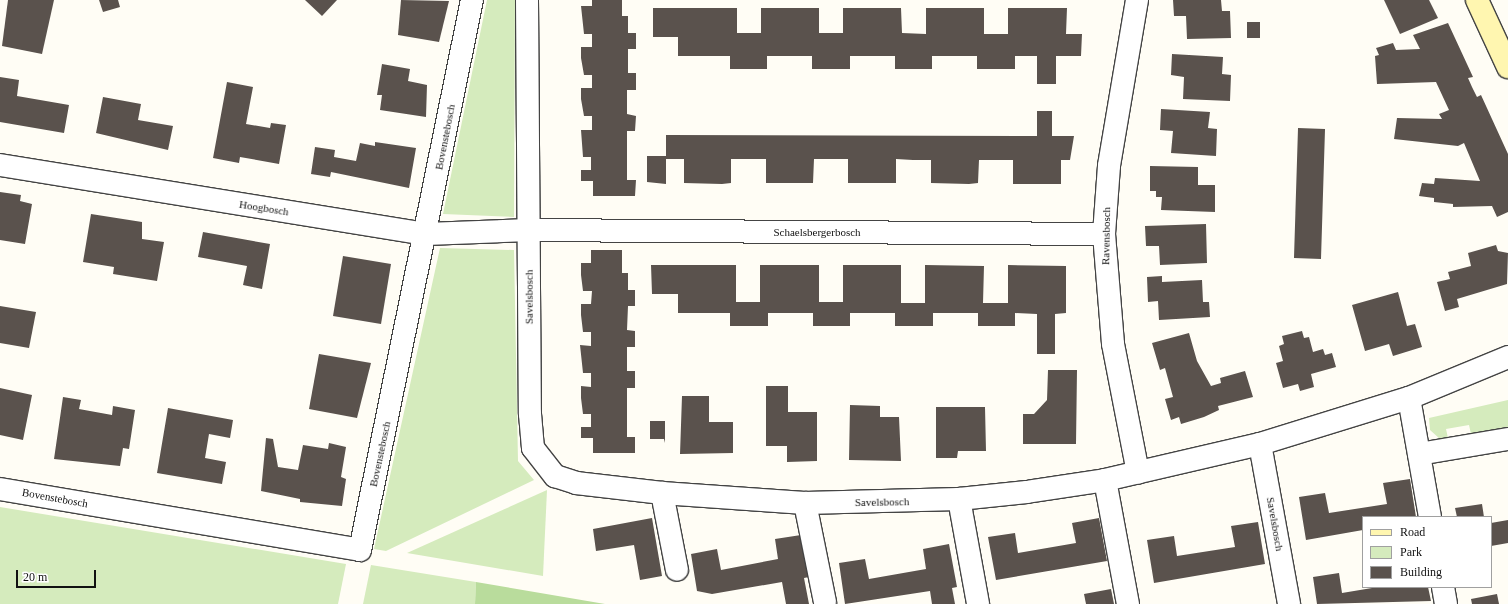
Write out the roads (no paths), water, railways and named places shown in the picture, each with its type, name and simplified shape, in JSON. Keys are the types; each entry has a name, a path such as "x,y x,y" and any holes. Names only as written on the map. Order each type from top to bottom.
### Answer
{"street":[{"name":"Bovenstebosch","path":"0,489 360,550 426,234 472,0"},
{"name":"Savelsbosch","path":"527,0 532,448 555,476 576,483 662,493 805,503 959,499 1105,480 1260,444 1409,398 1508,357"},
{"name":"Ravensbosch","path":"1137,0 1110,166 1104,234 1113,344 1138,472"},
{"path":"1477,0 1508,67"},
{"name":"Hoogbosch","path":"0,165 426,234 529,230"},
{"name":"Schaelsbergerbosch","path":"529,230 1104,234"},
{"path":"1409,398 1430,516"},
{"path":"1419,454 1508,439"},
{"name":"Savelsbosch","path":"1260,444 1289,604"},
{"path":"1105,480 1128,604"},
{"path":"662,493 677,570"},
{"path":"959,499 978,604"},
{"path":"805,503 826,602"},
{"path":"1443,588 1446,604"}]}
